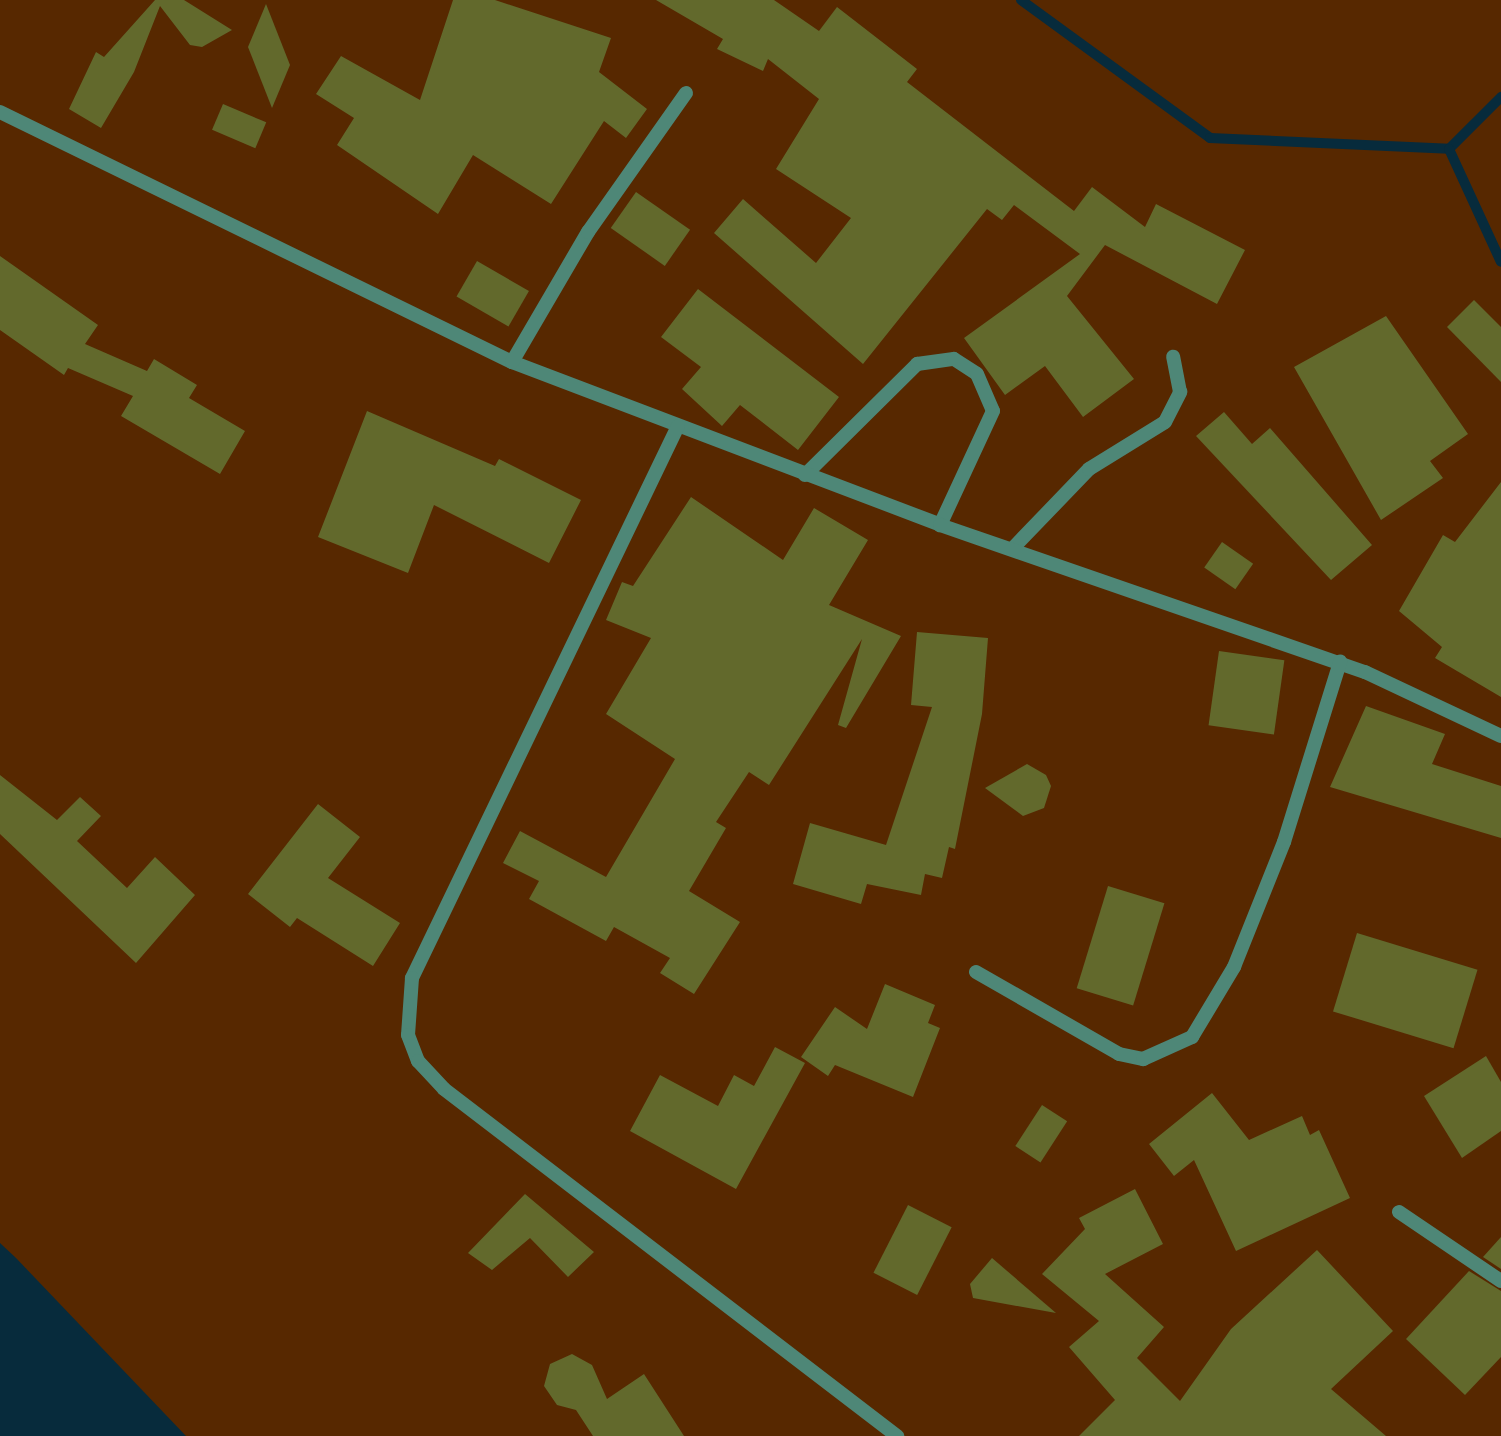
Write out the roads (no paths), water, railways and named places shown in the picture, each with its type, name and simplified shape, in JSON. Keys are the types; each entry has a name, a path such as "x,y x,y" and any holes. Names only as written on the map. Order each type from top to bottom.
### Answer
{"street":[{"path":"512,362 588,232 686,93"},
{"path":"0,112 512,362 940,525 1014,547 1340,662 1501,736"},
{"path":"1014,547 1089,469 1166,422 1180,392 1173,357"},
{"path":"806,475 917,364 954,359 976,374 993,411 940,525"},
{"path":"678,426 412,978 408,1035 418,1061 444,1089 897,1436"},
{"path":"976,972 1119,1054 1143,1059 1192,1037 1234,967 1284,842 1340,662"},
{"path":"1399,1212 1501,1281"}],"water":[{"path":"0,1243 16,1258 186,1436 0,1436"}],"waterway":[{"path":"1021,0 1210,138 1449,149 1501,97"},
{"path":"1449,149 1501,262"}]}
